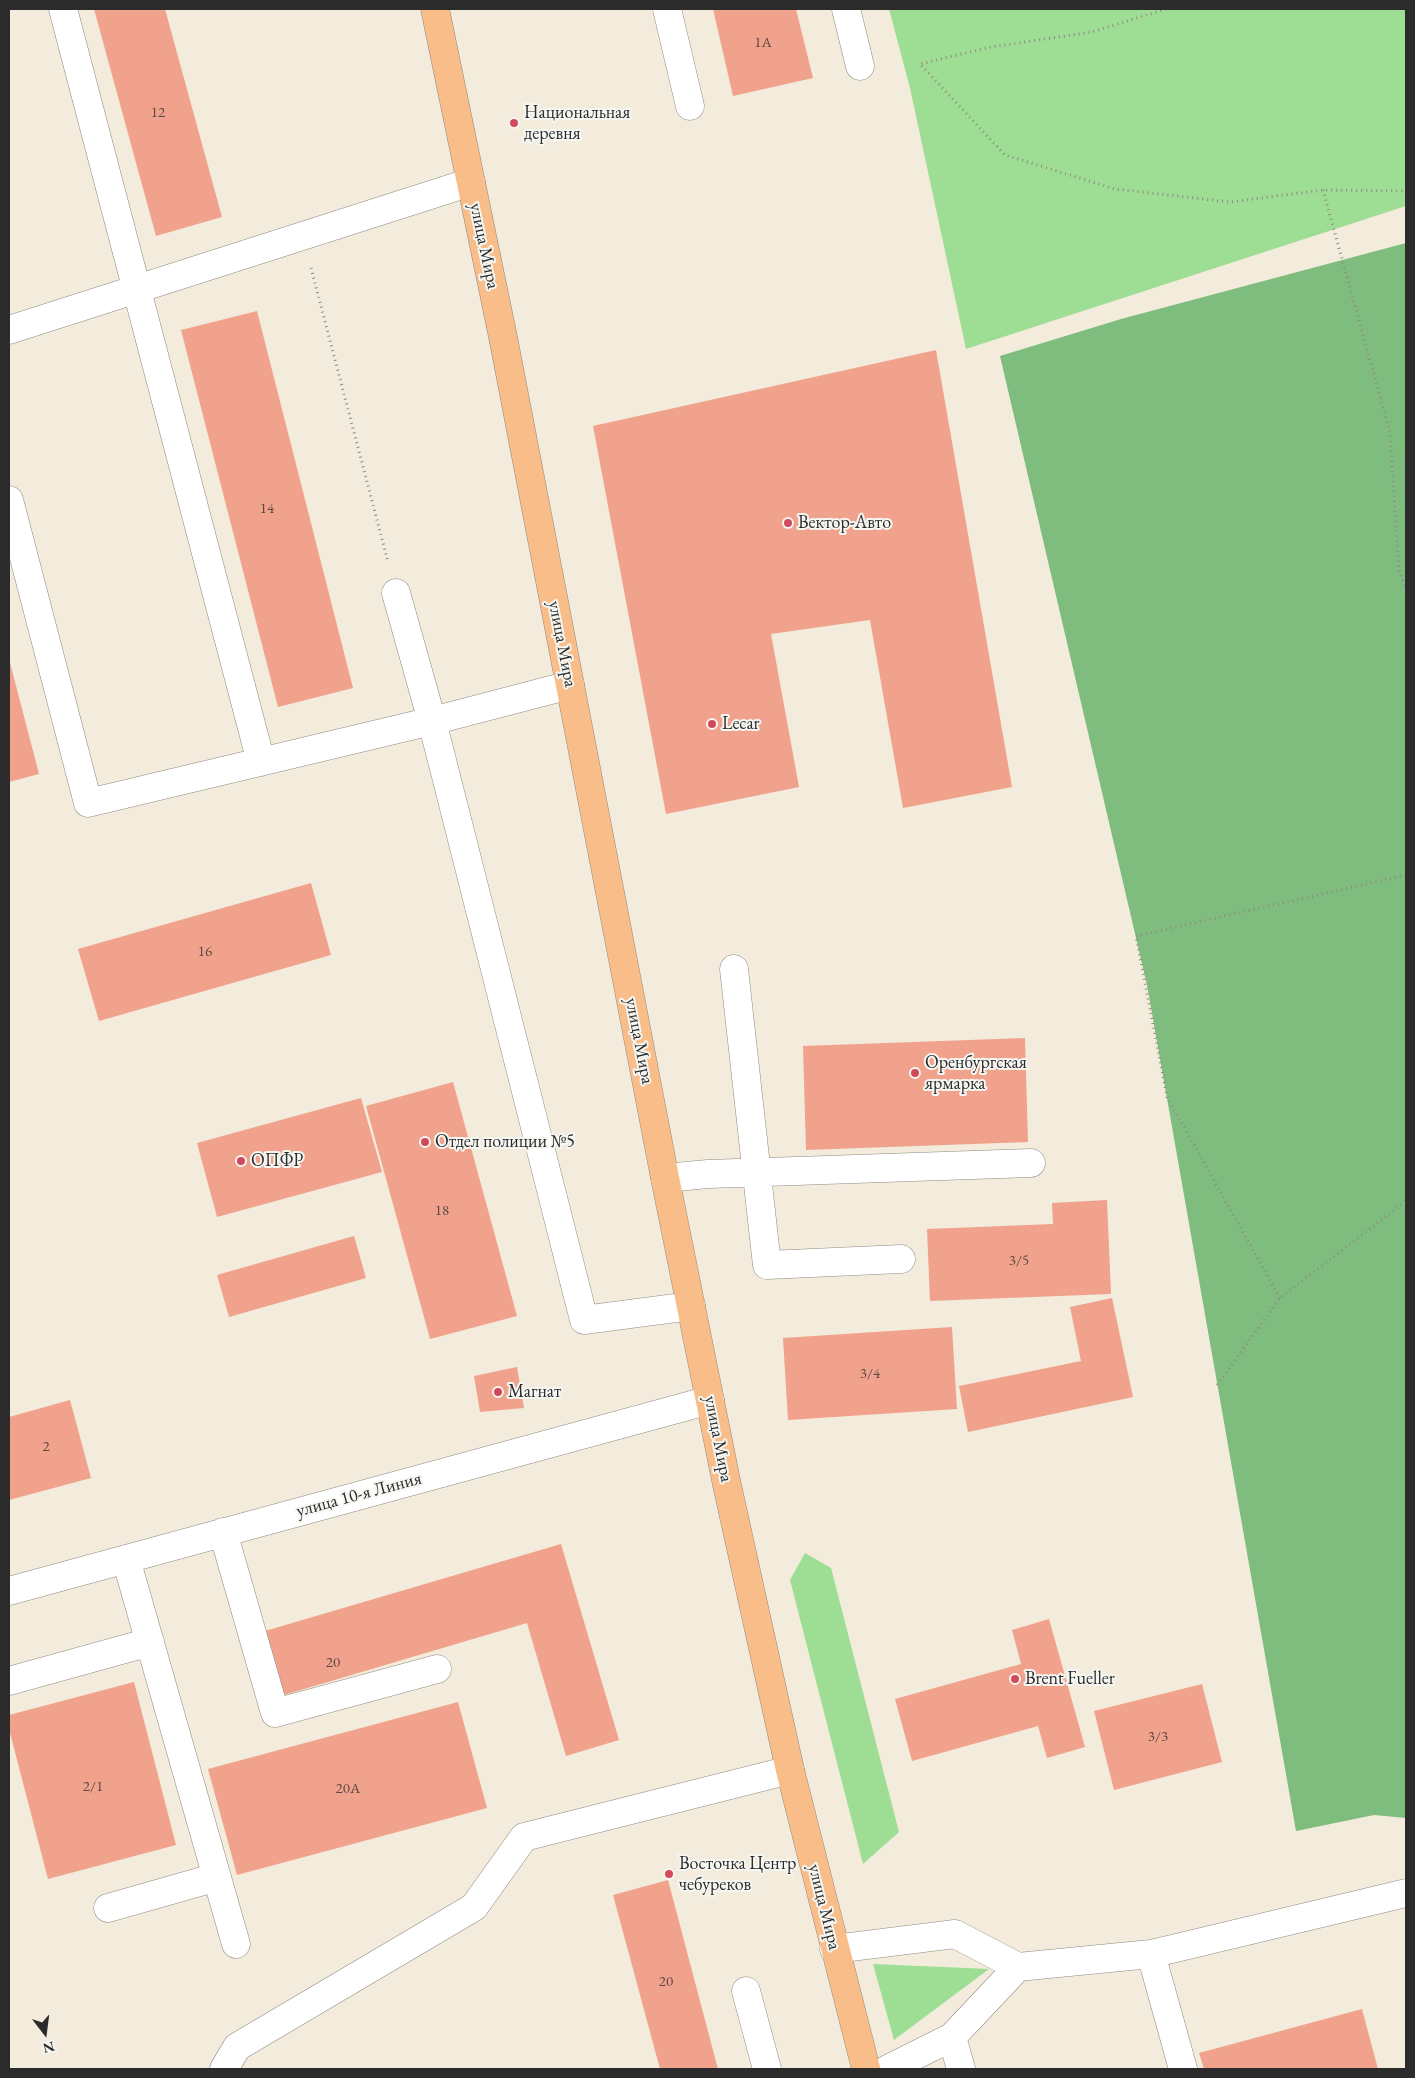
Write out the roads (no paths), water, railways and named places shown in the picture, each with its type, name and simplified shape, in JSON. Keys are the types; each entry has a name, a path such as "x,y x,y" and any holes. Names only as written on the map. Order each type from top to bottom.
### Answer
{"main road":[{"name":"улица Мира","path":"435,9 471,182 710,1400 790,1770 866,2069"}],"street":[{"path":"63,9 261,762"},
{"path":"667,9 690,106"},
{"path":"846,9 860,66"},
{"path":"9,330 471,182"},
{"path":"9,500 88,803 432,721 570,685"},
{"path":"396,593 432,721 584,1320 691,1306"},
{"path":"734,969 767,1265 901,1259"},
{"path":"665,1178 757,1172 1031,1163"},
{"name":"улица 10-я Линия","path":"9,1591 710,1400"},
{"path":"223,1532 275,1713 437,1669"},
{"path":"126,1559 236,1944"},
{"path":"9,1681 150,1642"},
{"path":"224,2069 237,2047 474,1908 524,1837 790,1770"},
{"path":"108,1908 217,1877"},
{"path":"834,1949 954,1934 1018,1967 1151,1954 1406,1893"},
{"path":"1151,1954 1183,2069"},
{"path":"888,2069 952,2037 1018,1967"},
{"path":"746,1991 767,2069"},
{"path":"952,2037 961,2069"}],"place":[{"name":"Национальная деревня","path":"514,123"},
{"name":"Вектор-Авто","path":"788,523"},
{"name":"Lecar","path":"712,724"},
{"name":"Оренбургская ярмарка","path":"915,1073"},
{"name":"Отдел полиции №5","path":"425,1142"},
{"name":"ОПФР","path":"241,1161"},
{"name":"Магнат","path":"498,1392"},
{"name":"Brent Fueller","path":"1015,1679"},
{"name":"Восточка Центр чебуреков","path":"669,1874"}]}
